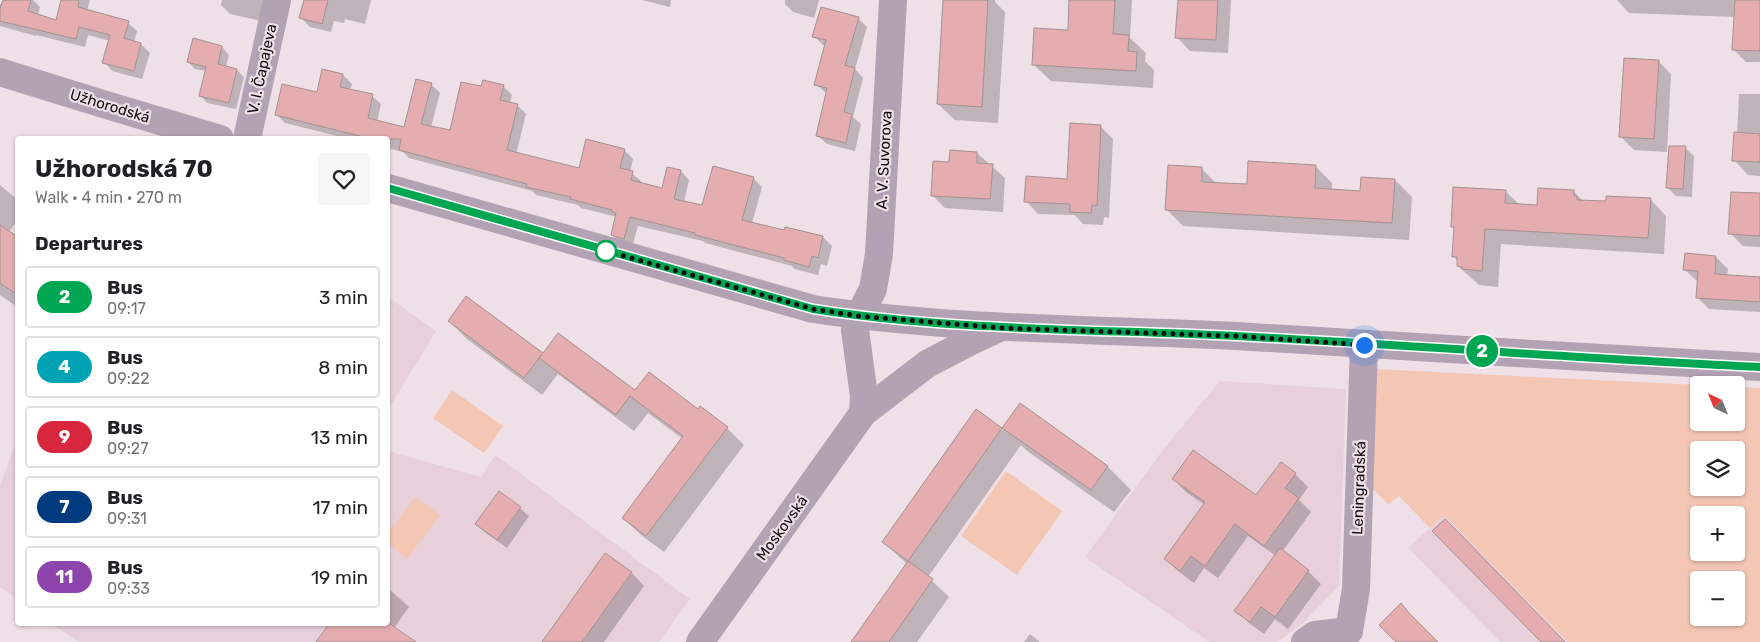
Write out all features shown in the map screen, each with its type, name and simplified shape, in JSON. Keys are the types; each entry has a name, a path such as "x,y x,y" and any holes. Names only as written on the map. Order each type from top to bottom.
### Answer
{"street":[{"name":"V. I. Čapajeva","path":"248,136 277,0"},
{"name":"A. V. Suvorova","path":"859,316 873,289 879,254 893,0"},
{"name":"Užhorodská","path":"0,72 210,136"},
{"path":"390,189 813,309 859,316 1001,328 1236,336 1364,345 1760,366"},
{"path":"859,316 855,330 864,396 863,413"},
{"name":"Moskovská","path":"700,642 863,413 927,364 1001,328"},
{"name":"Leningradská","path":"1305,642 1315,635 1355,636 1364,345"}],"shaded area":[{"path":"390,298 436,331 390,407"},
{"path":"1374,369 1690,385 1690,431 1745,431 1745,387 1760,388 1760,642 1568,642 1444,515 1430,528 1399,496 1388,504 1372,488"},
{"path":"1220,381 1346,389 1339,586 1302,624 1277,642 1209,642 1085,557 1165,447"},
{"path":"452,390 503,426 484,453 433,418"},
{"path":"15,445 15,598 0,587 0,486"},
{"path":"390,452 481,477 495,455 690,599 659,642 78,642 55,626 390,626"},
{"path":"1006,471 1062,511 1017,575 961,536"},
{"path":"415,497 440,515 407,559 390,546 390,530"},
{"path":"1444,515 1568,642 1500,642 1408,548"}],"building":[{"path":"3,0 31,0 28,11 56,20 61,0 79,0 78,7 129,21 124,38 141,43 134,71 102,63 110,35 79,27 76,39 0,21 0,9"},
{"path":"304,0 328,0 322,24 299,18"},
{"path":"943,0 988,0 982,107 937,104"},
{"path":"1069,0 1115,0 1113,34 1129,35 1128,51 1137,52 1136,71 1032,65 1034,28 1068,30"},
{"path":"1178,0 1218,0 1216,40 1175,38"},
{"path":"1735,0 1760,0 1760,51 1732,50"},
{"path":"821,7 859,17 845,65 855,68 844,112 852,114 846,143 816,136 827,88 814,85 826,40 812,37"},
{"path":"193,38 222,46 218,64 237,69 229,103 199,96 206,67 187,62"},
{"path":"1624,58 1659,60 1654,139 1619,137"},
{"path":"322,69 343,74 340,87 373,94 368,118 404,127 416,79 432,83 421,124 450,130 461,82 481,86 483,80 504,85 500,100 518,104 507,150 579,168 586,139 625,149 620,168 633,171 631,180 662,188 667,167 681,170 674,199 702,205 713,166 754,177 742,220 784,230 785,227 823,236 818,258 812,256 809,267 784,260 784,258 695,235 695,233 630,217 624,239 611,235 616,213 612,210 570,199 571,197 526,187 527,184 399,150 401,139 390,139 390,136 360,136 275,115 282,84 317,92"},
{"path":"1070,123 1101,125 1097,206 1092,205 1091,213 1070,212 1070,204 1024,202 1026,176 1067,179"},
{"path":"1734,132 1760,134 1760,162 1732,161"},
{"path":"1669,146 1686,146 1683,189 1666,188"},
{"path":"950,150 977,152 977,163 993,164 990,199 931,196 933,161 949,162"},
{"path":"1248,161 1316,165 1315,188 1360,191 1361,177 1395,179 1392,223 1165,210 1168,165 1202,167 1202,182 1247,184"},
{"path":"1453,187 1506,190 1505,203 1537,205 1538,188 1574,190 1574,196 1577,196 1577,200 1606,201 1606,196 1651,198 1648,238 1485,229 1482,271 1462,269 1462,267 1457,266 1457,257 1452,257 1454,227 1451,227"},
{"path":"1731,192 1760,193 1760,236 1728,234"},
{"path":"0,225 15,235 15,293 0,283"},
{"path":"1685,253 1716,256 1715,274 1760,277 1760,302 1696,298 1698,271 1683,270"},
{"path":"466,296 543,353 558,333 635,390 649,372 698,409 700,406 728,427 646,536 622,518 683,436 630,396 616,415 539,358 524,378 448,321"},
{"path":"1020,403 1108,466 1091,490 1002,428"},
{"path":"976,409 1002,428 908,561 882,542"},
{"path":"1193,450 1256,495 1281,462 1296,473 1285,488 1299,498 1264,546 1235,524 1205,566 1191,556 1180,571 1164,559 1205,502 1172,479"},
{"path":"499,491 521,507 497,540 475,524"},
{"path":"1445,519 1565,642 1541,642 1432,531"},
{"path":"1280,548 1309,570 1275,617 1261,607 1250,622 1234,611"},
{"path":"605,553 632,572 582,642 542,642"},
{"path":"908,561 933,579 889,642 851,642"},
{"path":"1401,603 1438,642 1396,642 1379,625"},
{"path":"390,624 416,642 316,642 328,626 390,626"}],"bus line":[{"name":"2","path":"390,189 813,309 859,316 1001,328 1236,336 1760,367"}],"route":[{"path":"606,251 813,309 859,316 1001,328 1236,336 1364,345"}]}
